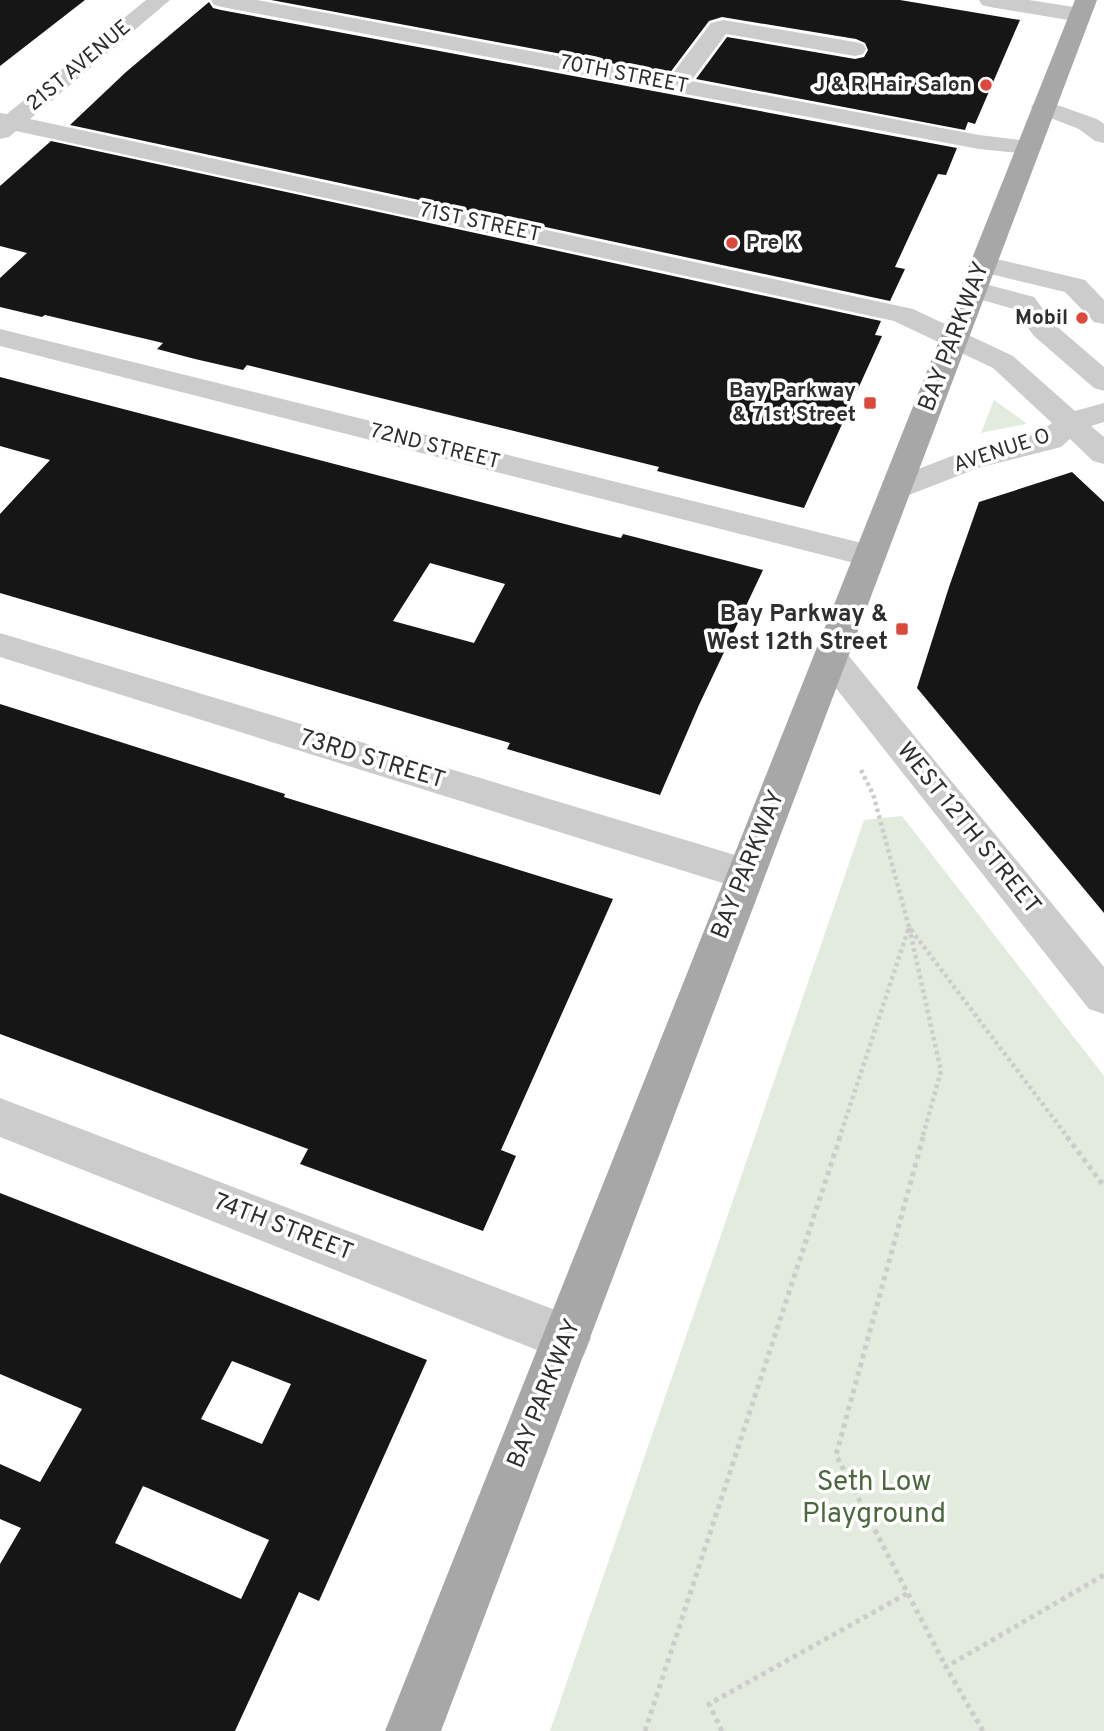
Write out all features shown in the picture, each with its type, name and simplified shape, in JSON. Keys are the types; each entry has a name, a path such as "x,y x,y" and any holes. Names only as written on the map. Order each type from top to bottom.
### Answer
{"main road":[{"name":"BAY PARKWAY","path":"413,1731 1083,8"}],"street":[{"name":"21ST AVENUE","path":"4,125 159,0"},
{"name":"70TH STREET","path":"222,0 979,142 1027,147"},
{"path":"990,0 1083,8"},
{"path":"676,85 719,28 723,27 855,49"},
{"path":"1043,107 1087,124 1104,135"},
{"name":"71ST STREET","path":"4,125 903,315 1003,362 1104,454"},
{"path":"979,277 1075,286 1104,316"},
{"path":"979,277 1024,303 1044,330 1104,382"},
{"path":"1056,340 1104,329"},
{"name":"72ND STREET","path":"0,337 870,556"},
{"name":"AVENUE O","path":"898,488 968,461 1050,440 1070,422 1104,412"},
{"name":"73RD STREET","path":"0,645 745,874"},
{"name":"WEST 12TH STREET","path":"832,659 1104,997"},
{"name":"74TH STREET","path":"0,1117 567,1338"}],"path":[{"path":"861,769 873,794 909,927 941,1071 836,1455 946,1667 983,1731"},
{"path":"909,927 1104,1186"},
{"path":"645,1731 909,927"},
{"path":"946,1667 1104,1575"},
{"path":"722,1731 709,1704 908,1593"}],"green space":[{"path":"994,400 1026,423 1026,424 981,433"},
{"name":"Seth Low Playground","path":"902,816 1104,1076 1104,1731 550,1731 864,820"}],"building":[{"path":"0,0 85,0 0,66"},
{"path":"271,0 900,0 1020,20 975,124 968,122 965,130 696,79 727,37 855,59 864,57 868,50 865,43 856,39 722,17 709,21 669,74"},
{"path":"209,2 213,8 221,10 957,148 946,175 938,174 895,267 905,269 890,301 70,125 126,72"},
{"path":"51,141 881,321 875,335 882,336 804,508 657,471 659,467 247,365 243,370 157,349 163,343 0,307 0,278 27,253 0,246 0,186"},
{"path":"0,377 588,530 621,538 623,534 763,570 660,795 507,749 510,743 0,593 0,514 50,460 0,446","holes":["430,563 505,584 474,643 393,621"]},
{"path":"1072,472 1104,502 1104,913 917,688 979,502"},
{"path":"0,704 285,794 284,797 613,899 501,1150 516,1156 483,1231 300,1164 308,1149 0,1034"},
{"path":"0,1193 427,1360 319,1601 299,1592 235,1731 0,1731 0,1564 21,1528 0,1519 0,1464 40,1482 82,1409 0,1374","holes":["232,1361 291,1384 262,1444 201,1419","143,1486 269,1540 241,1599 115,1543"]}],"place":[{"name":"J & R Hair Salon","path":"986,85"},
{"name":"Pre K","path":"732,243"},
{"name":"Mobil","path":"1082,318"},
{"name":"Bay Parkway & 71st Street","path":"870,403"},
{"name":"Bay Parkway & West 12th Street","path":"902,629"}]}
